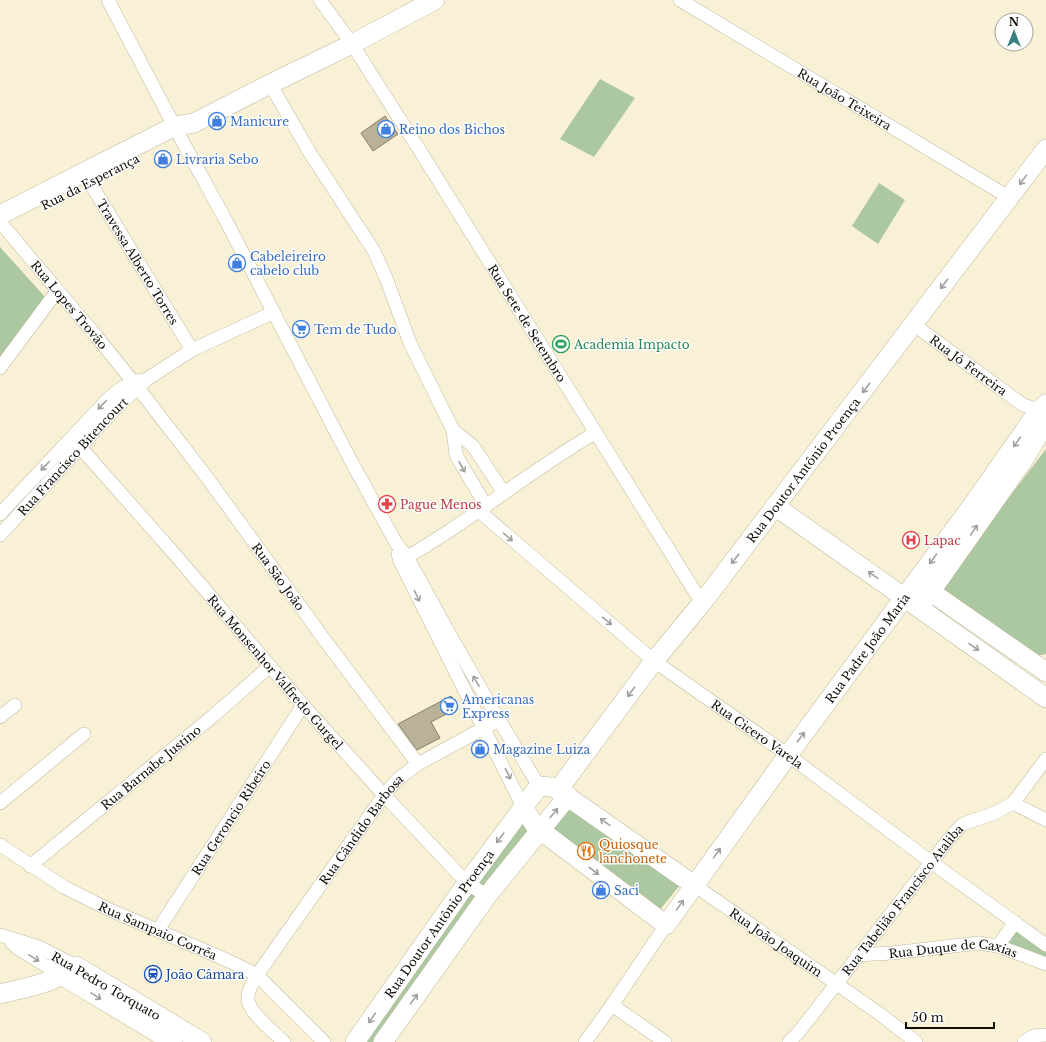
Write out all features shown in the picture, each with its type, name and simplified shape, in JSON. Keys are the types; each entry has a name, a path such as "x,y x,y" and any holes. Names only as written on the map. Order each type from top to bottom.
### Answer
{"main road":[{"name":"Rua da Esperança","path":"1,221 270,84 352,44 416,4 434,0"},
{"name":"Rua Doutor Antônio Proença","path":"383,1042 487,896 540,830 563,793 654,661 702,603 1046,149"},
{"name":"Rua Padre João Maria","path":"666,926 788,755 912,603 980,508 1024,459 1040,416"},
{"path":"775,506 1046,698"},
{"path":"923,587 1042,670"},
{"name":"Rua Doutor Antônio Proença","path":"355,1042 467,883 539,786"},
{"path":"539,786 552,787 563,793 694,885"},
{"path":"523,807 534,824 540,830 666,926"},
{"path":"0,994 46,983 69,971"},
{"name":"Rua Pedro Torquato","path":"69,971 173,1042"},
{"name":"Rua Pedro Torquato","path":"69,971 202,1042"}],"street":[{"path":"108,0 274,312 350,459 396,543 449,647 484,728 523,807"},
{"name":"Rua Sete de Setembro","path":"320,0 352,44 498,274 702,603"},
{"name":"Rua João Teixeira","path":"680,0 1010,198"},
{"path":"270,84 310,153 374,252 386,278 410,343 453,430 473,446 504,493"},
{"name":"Travessa Alberto Torres","path":"87,178 192,350"},
{"name":"Rua Lopes Trovão","path":"1,221 57,291 140,383"},
{"path":"0,368 57,291"},
{"name":"Rua Francisco Bitencourt","path":"0,536 76,442 107,400 120,388 140,383 192,350 274,312"},
{"name":"Rua Jô Ferreira","path":"913,324 1040,416"},
{"name":"Rua São João","path":"140,383 321,635 418,764"},
{"name":"Rua Cicero Varela","path":"453,430 456,455 482,509 654,661 788,755 931,862 1046,945"},
{"path":"404,559 482,509 544,465 596,433"},
{"name":"Rua Francisco Bitencourt","path":"0,514 76,442"},
{"name":"Rua Monsenhor Valfredo Gurgel","path":"76,442 303,705 467,883 487,896"},
{"path":"956,634 968,617"},
{"path":"449,647 499,720 539,786"},
{"name":"Rua Barnabe Justino","path":"30,866 213,716 270,666"},
{"path":"1026,684 1042,670"},
{"path":"0,717 15,705"},
{"name":"Rua Geroncio Ribeiro","path":"158,930 303,705"},
{"name":"Rua Cândido Barbosa","path":"284,1042 261,1020 248,1004 251,986 257,976 384,794 398,780 418,764 499,720"},
{"path":"0,803 84,734"},
{"name":"Rua Tabelião Francisco Ataliba","path":"789,1042 798,1033 857,955 953,834 963,824 995,812 1013,803 1046,759"},
{"path":"1013,803 1046,820"},
{"name":"Rua Sampaio Corrêa","path":"0,845 64,887 110,910 228,961 257,976 324,1042"},
{"name":"Rua João Joaquim","path":"694,885 880,1014 916,1042"},
{"path":"998,946 1015,922"},
{"path":"585,1042 666,926"},
{"name":"Rua Pedro Torquato","path":"3,937 39,947 69,971"},
{"name":"Rua Duque de Caxias","path":"857,955 979,943 998,946 1046,964"},
{"path":"612,1005 665,1042"},
{"path":"1024,1042 1033,1036 1046,1035"}],"green space":[{"path":"600,79 635,98 594,157 560,139"},
{"path":"879,183 905,200 878,244 852,226"},
{"path":"0,247 45,297 0,358"},
{"path":"1046,449 1046,654 1035,656 940,587"},
{"path":"571,807 680,885 659,911 551,832"},
{"path":"522,816 532,829 378,1042 361,1042"},
{"path":"1016,930 1046,950 1046,960 1003,946"}],"building":[{"path":"385,116 398,134 373,151 361,133"},
{"path":"451,696 458,708 431,722 440,738 417,750 398,724"}],"place":[{"name":"Manicure","path":"217,121"},
{"name":"Reino dos Bichos","path":"386,129"},
{"name":"Livraria Sebo","path":"163,159"},
{"name":"Cabeleireiro cabelo club","path":"237,263"},
{"name":"Tem de Tudo","path":"301,329"},
{"name":"Academia Impacto","path":"561,344"},
{"name":"Pague Menos","path":"387,504"},
{"name":"Lapac","path":"911,540"},
{"name":"Americanas Express","path":"449,706"},
{"name":"Magazine Luiza","path":"480,749"},
{"name":"Quiosque lanchonete","path":"586,851"},
{"name":"Saci","path":"601,890"},
{"name":"João Câmara","path":"153,974"}]}
